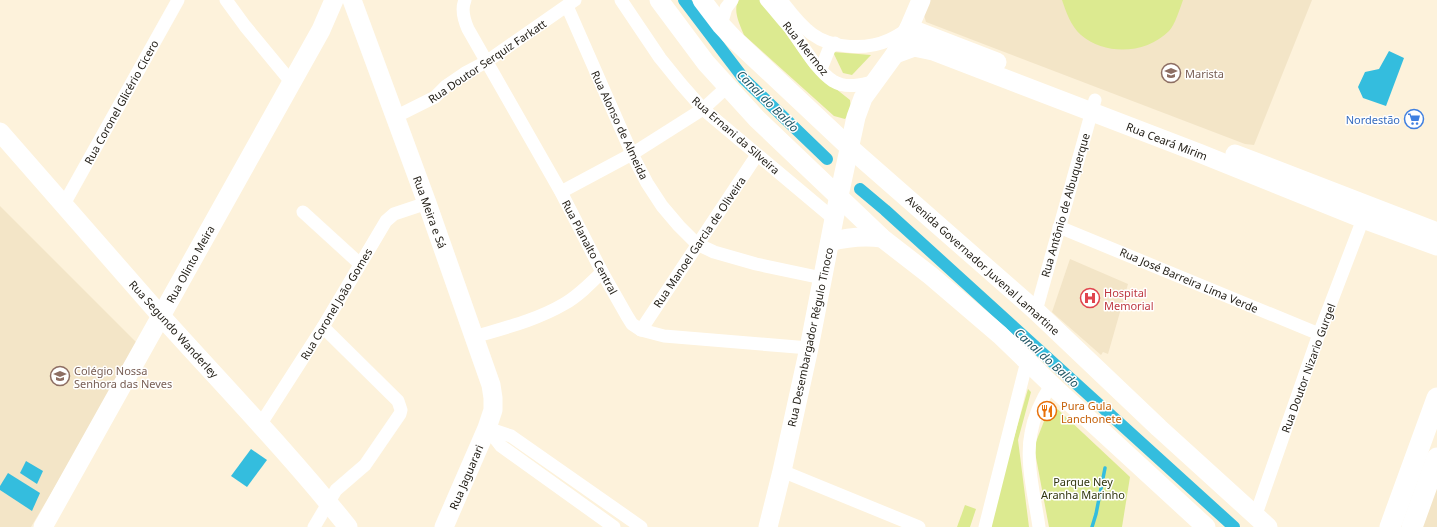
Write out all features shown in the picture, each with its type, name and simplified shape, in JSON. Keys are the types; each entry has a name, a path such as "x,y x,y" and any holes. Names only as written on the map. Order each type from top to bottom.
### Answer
{"main road":[{"path":"659,0 690,42 756,119 882,238 966,305 1000,335 1051,385 1206,527"},
{"name":"Avenida Governador Juvenal Lamartine","path":"705,0 721,25 735,40 849,146 1036,311 1159,428 1262,522"},
{"name":"Rua Desembargador Régulo Tinoco","path":"768,527 809,348 834,219 845,203 849,146 860,106 863,98 895,54 909,28 921,0"},
{"name":"Rua Olinto Meira","path":"44,527 322,30 348,1"},
{"name":"Rua Meira e Sá","path":"348,1 395,117 427,203 491,386 493,410 487,428"},
{"name":"Rua Ceará Mirim","path":"909,28 1363,219 1437,246"},
{"name":"Rua Ceará Mirim","path":"895,54 908,48 924,48 1093,106 1437,232"},
{"name":"Rua Segundo Wanderley","path":"0,132 161,316 328,502 348,527"},
{"path":"845,203 848,181 854,175 866,173 880,178 894,186"},
{"path":"830,242 848,237 870,236 882,238"},
{"path":"1390,527 1437,398"},
{"name":"Rua Jaguarari","path":"444,527 487,428"},
{"path":"1412,527 1437,458"}],"street":[{"name":"Rua Coronel Glicério Cicero","path":"64,204 178,0"},
{"path":"226,0 245,26 292,83"},
{"name":"Rua Ernani da Silveira","path":"621,0 660,58 703,109 834,219"},
{"path":"721,25 726,8 732,0"},
{"name":"Rua Mermoz","path":"766,0 821,69 834,81 841,84 858,85 875,81"},
{"name":"Rua Mermoz","path":"781,0 812,34 822,40 835,43 864,46 878,44 909,28"},
{"name":"Rua Doutor Serquiz Farkatt","path":"395,117 435,97 446,86 464,73 486,62 571,3"},
{"name":"Rua Alonso de Almeida","path":"571,3 632,154 647,183 662,206 679,226 697,244 714,252 756,264 822,278"},
{"name":"Rua Planalto Central","path":"464,5 468,29 561,192 602,272 627,316 632,324 641,330"},
{"path":"821,69 829,49 835,43"},
{"path":"561,192 632,154 703,109 727,87"},
{"name":"Rua Antônio de Albuquerque","path":"1036,311 1093,106"},
{"name":"Rua Manoel Garcia de Oliveira","path":"641,330 757,155"},
{"name":"Rua Coronel João Gomes","path":"260,425 323,327 386,221 394,214 427,203"},
{"path":"303,212 360,264"},
{"name":"Rua Doutor Nizario Gurgel","path":"1262,522 1319,334 1363,219"},
{"name":"Rua José Barreira Lima Verde","path":"1060,226 1319,334"},
{"path":"474,337 537,317 551,311 579,294 602,272"},
{"path":"314,527 336,490 372,457 400,414 401,410 398,401 323,327"},
{"path":"641,330 664,336 809,348"},
{"path":"984,527 1027,361"},
{"path":"1039,527 1030,463 1029,442 1036,416 1051,385"},
{"path":"487,428 511,436 641,527"},
{"path":"487,428 501,446 614,527"},
{"path":"782,471 919,527"},
{"path":"566,493 575,481"}],"shaded area":[{"name":"Marista","path":"928,0 1312,0 1254,145 1245,144 926,22 923,12"},
{"name":"Colégio Nossa Senhora das Neves","path":"0,206 137,343 102,408 31,527 0,527"},
{"name":"Hospital Memorial","path":"1070,259 1128,284 1108,354 1103,352 1101,355 1052,312"},
{"path":"1437,487 1437,527 1422,527"}],"green space":[{"path":"739,0 762,0 811,69 850,100 851,110 845,119 834,116 744,35 736,13"},
{"path":"1062,0 1183,0 1171,28 1160,39 1138,48 1126,50 1102,46 1091,42 1081,35 1067,14"},
{"path":"833,52 871,55 852,75 843,73"},
{"path":"1028,389 1031,392 1018,440 1029,527 992,527 990,520"},
{"name":"Parque Ney Aranha Marinho","path":"1051,403 1130,477 1122,527 1049,527 1034,447"},
{"path":"965,505 976,509 970,527 957,527"}],"water":[{"path":"1389,51 1404,58 1386,106 1363,98 1358,87 1365,72 1379,69"},
{"path":"251,449 267,460 247,487 231,476"},
{"path":"26,461 43,471 37,484 20,473"},
{"path":"8,473 40,493 32,511 0,490 0,486"}],"waterway":[{"name":"Canal do Baldo","path":"684,0 744,79 827,159"},
{"name":"Canal do Baldo","path":"860,189 1234,527"},
{"path":"1092,527 1105,468"}],"place":[{"name":"Marista","path":"1171,73"},
{"name":"Nordestão","path":"1414,119"},
{"name":"Hospital Memorial","path":"1090,298"},
{"name":"Colégio Nossa Senhora das Neves","path":"60,376"},
{"name":"Pura Gula Lanchonete","path":"1047,411"}]}
